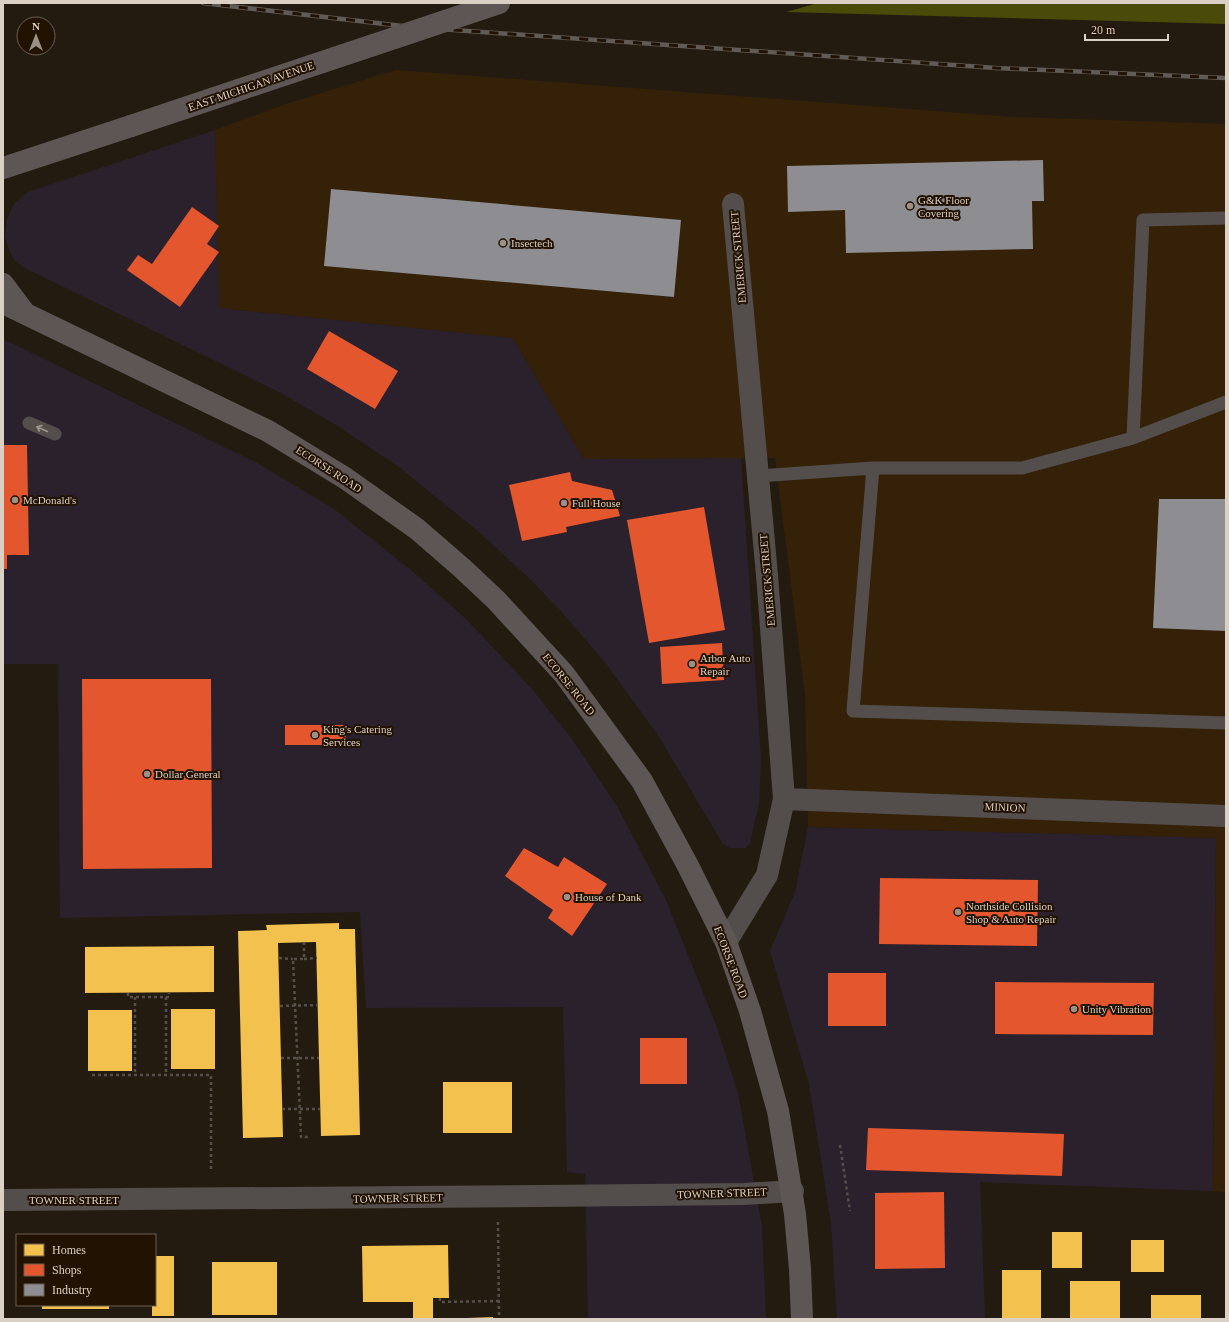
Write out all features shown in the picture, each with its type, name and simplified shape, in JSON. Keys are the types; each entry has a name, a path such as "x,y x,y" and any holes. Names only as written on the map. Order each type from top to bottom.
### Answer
{"main road":[{"name":"EAST MICHIGAN AVENUE","path":"3,168 499,3"},
{"path":"3,179 8,172 30,159"},
{"path":"3,284 25,313"},
{"name":"ECORSE ROAD","path":"3,303 268,431 303,450 417,529 496,600 564,674 642,781 687,864 726,942 750,1011 776,1104 792,1191 800,1269 802,1319"}],"street":[{"name":"EMERICK STREET","path":"726,942 767,875 784,799 758,476 733,204"},
{"name":"MINION","path":"784,799 1226,816"},
{"name":"TOWNER STREET","path":"3,1200 744,1194 792,1191"}],"lane":[{"path":"1133,438 1143,220 1226,218"},
{"path":"758,476 873,468 1022,468 1133,438 1226,402"},
{"path":"29,423 54,434"},
{"path":"873,468 853,711 1226,723"}],"path":[{"path":"304,942 304,959"},
{"path":"279,958 317,958"},
{"path":"293,959 301,1137 308,1137"},
{"path":"128,993 128,997 169,997 169,992"},
{"path":"135,997 135,1075"},
{"path":"166,997 166,1075"},
{"path":"280,1006 318,1005"},
{"path":"281,1058 319,1058"},
{"path":"92,1075 211,1075 211,1170"},
{"path":"282,1109 320,1109"},
{"path":"840,1145 850,1211"},
{"path":"498,1222 499,1319"},
{"path":"440,1298 440,1302 499,1301"}],"shaded area":[{"path":"818,3 1226,3 1226,24 786,12"},
{"path":"396,70 1014,117 1226,124 1226,1192 1213,1191 1216,838 808,827 805,694 775,458 584,459 513,338 219,308 215,130 286,104"},
{"path":"215,130 220,308 513,338 584,459 741,458 761,759 759,804 750,843 745,848 730,848 723,844 658,735 604,661 560,610 528,577 479,532 399,467 333,423 279,392 25,268 14,260 5,236 7,219 14,204 28,192"},
{"path":"3,339 257,463 334,509 412,571 466,619 531,688 571,738 618,808 666,900 716,1025 738,1093 762,1227 766,1319 588,1319 585,1174 567,1172 563,1007 366,1008 360,912 60,918 58,664 3,664"},
{"path":"808,827 1216,838 1213,1191 980,1182 985,1319 837,1319 831,1223 809,1084 770,951 795,892"}],"building: Homes":[{"path":"339,923 339,929 355,929 360,1135 321,1136 316,942 278,943 283,1137 243,1138 238,931 267,930 266,925"},
{"path":"214,946 214,992 85,993 85,947"},
{"path":"171,1009 215,1009 215,1069 171,1069"},
{"path":"88,1010 132,1010 132,1071 88,1071"},
{"path":"443,1082 512,1082 512,1133 443,1133"},
{"path":"1052,1232 1082,1232 1082,1268 1052,1268"},
{"path":"1131,1240 1164,1240 1164,1272 1131,1272"},
{"path":"448,1245 449,1298 433,1298 433,1319 413,1319 413,1302 363,1302 362,1246"},
{"path":"156,1256 174,1256 174,1316 152,1316 152,1306 156,1306"},
{"path":"212,1262 277,1262 277,1315 212,1315"},
{"path":"1002,1270 1041,1270 1041,1319 1002,1319"},
{"path":"1070,1281 1120,1281 1120,1319 1070,1319"},
{"path":"1151,1295 1201,1295 1201,1319 1151,1319"},
{"path":"42,1306 109,1306 109,1309 42,1309"},
{"path":"493,1317 493,1319 467,1319 467,1318"}],"building: Shops":[{"path":"192,207 219,226 207,244 219,252 180,307 127,270 138,255 152,264"},
{"path":"329,331 398,371 375,409 307,369"},
{"name":"McDonald's","path":"3,445 27,445 29,555 7,555 7,569 3,569"},
{"name":"Full House","path":"570,472 572,481 612,490 620,516 566,527 567,532 522,541 509,485"},
{"path":"704,507 725,630 649,643 627,520"},
{"name":"Arbor Auto Repair","path":"722,643 724,680 662,684 660,647"},
{"name":"Dollar General","path":"82,679 211,679 212,868 83,869"},
{"name":"King's Catering Services","path":"285,725 346,725 346,745 285,745"},
{"name":"House of Dank","path":"524,848 558,867 564,857 607,884 572,936 548,918 553,910 505,876"},
{"name":"Northside Collision Shop & Auto Repair","path":"880,878 1038,880 1037,946 879,944"},
{"path":"828,973 886,973 886,1026 828,1026"},
{"name":"Unity Vibration","path":"995,982 1154,983 1153,1035 995,1034"},
{"path":"640,1038 687,1038 687,1084 640,1084"},
{"path":"868,1128 1064,1134 1062,1176 866,1170"},
{"path":"944,1192 945,1268 875,1269 875,1193"}],"building: Industry":[{"name":"G&K Floor Covering","path":"1043,160 1044,201 1032,201 1033,249 846,253 845,210 788,212 787,166"},
{"name":"Insectech","path":"331,189 681,220 674,297 324,266"},
{"path":"1159,499 1226,499 1226,631 1153,628"}],"railway":[{"path":"203,3 411,27 996,68 1226,78"}],"place":[{"name":"G&K Floor Covering","path":"910,206"},
{"name":"Insectech","path":"503,243"},
{"name":"McDonald's","path":"15,500"},
{"name":"Full House","path":"564,503"},
{"name":"Arbor Auto Repair","path":"692,664"},
{"name":"King's Catering Services","path":"315,735"},
{"name":"Dollar General","path":"147,774"},
{"name":"House of Dank","path":"567,897"},
{"name":"Northside Collision Shop & Auto Repair","path":"958,912"},
{"name":"Unity Vibration","path":"1074,1009"}]}
